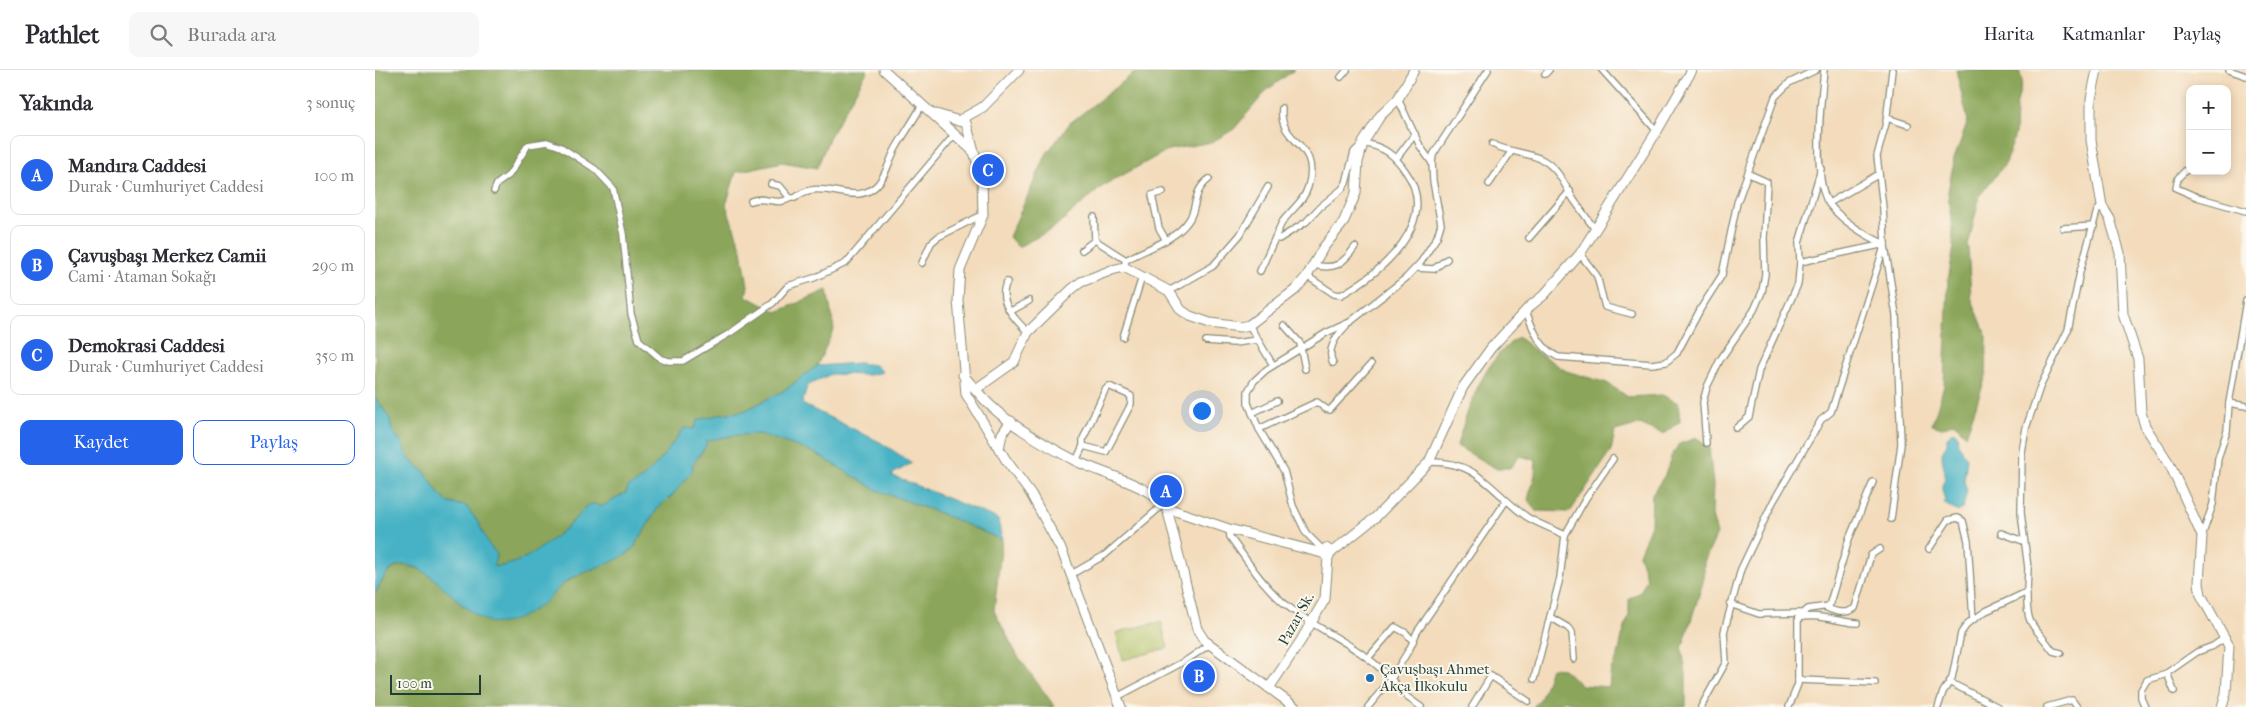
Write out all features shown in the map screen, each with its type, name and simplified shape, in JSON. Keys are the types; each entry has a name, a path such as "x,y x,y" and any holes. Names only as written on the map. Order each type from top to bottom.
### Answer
{"street":[{"path":"884,70 974,152"},
{"path":"955,134 962,136 983,107 1019,70"},
{"path":"1341,77 1347,70"},
{"path":"1333,363 1330,358 1335,339 1350,322 1416,268 1437,237 1441,224 1433,181 1431,163 1433,155 1488,70"},
{"path":"1602,70 1657,131"},
{"path":"963,375 992,407 1011,421 1077,461 1141,489 1166,506 1229,530 1326,553 1376,516 1429,462 1463,388 1491,348 1580,254 1657,131 1692,70"},
{"path":"1526,311 1539,341 1552,354 1558,357 1652,364 1666,362 1681,348 1701,308 1721,275 1737,203 1749,174 1769,108 1775,97 1789,83 1816,70"},
{"path":"1824,70 1818,141 1823,184 1829,203 1863,235 1885,244"},
{"path":"1891,518 1901,444 1896,315 1885,244 1877,156 1887,118 1892,70"},
{"path":"2097,70 2091,99 2091,140 2102,206 2110,219 2120,253 2123,314 2138,359 2141,412 2145,426 2170,465 2201,536"},
{"path":"2229,70 2246,76"},
{"path":"1275,238 1279,239 1306,222 1320,207 1342,189 1346,183 1354,152 1363,143 1380,116 1398,99 1410,72"},
{"path":"1398,99 1420,146 1431,163"},
{"path":"955,134 952,127 954,122 983,107"},
{"path":"925,108 945,118 966,123 982,178 983,215 960,270 958,300 966,394 999,449 1031,494 1062,552 1121,707"},
{"path":"751,201 756,198 783,202 813,188 853,194 875,188 881,180 895,149 925,108"},
{"path":"1260,271 1283,222 1296,208 1309,185 1311,169 1307,152 1290,135 1281,119 1282,108"},
{"path":"1887,118 1908,125"},
{"path":"494,191 497,184 509,175 528,144 547,142 561,147 595,169 613,188 623,234 631,314 639,340 661,359 683,361 758,314 773,303 788,286 814,278 846,262 955,134"},
{"path":"1396,159 1415,134"},
{"path":"1307,276 1334,294 1341,295 1381,266 1402,246 1413,224 1416,213 1416,190 1414,184 1396,159 1381,146 1363,143"},
{"path":"1094,217 1095,240 1142,277 1169,291 1181,310 1190,316 1217,324 1240,327 1249,326 1295,290 1307,276 1323,248 1343,223 1356,194 1358,162 1363,143"},
{"path":"1493,144 1511,152 1536,157 1547,163 1560,175 1595,229"},
{"path":"1489,184 1511,152"},
{"path":"1736,428 1749,417 1759,370 1798,284 1799,243 1821,169"},
{"path":"2186,170 2178,178 2176,188 2197,197 2246,211"},
{"path":"1706,443 1703,402 1707,387 1720,360 1754,310 1764,282 1767,182 1749,174"},
{"path":"1829,203 1879,174"},
{"path":"976,389 1014,362 1028,332 1072,288 1081,282 1125,264 1177,234 1190,219 1196,195 1209,179"},
{"path":"771,184 780,186 790,198"},
{"path":"1169,291 1213,266 1240,236 1268,186"},
{"path":"1529,238 1570,191"},
{"path":"1163,192 1152,195 1159,228 1166,240"},
{"path":"2061,653 2053,651 2029,622 2027,610 2028,568 2023,540 2021,492 2022,452 2026,428 2040,387 2068,330 2080,272 2097,211 2102,206"},
{"path":"922,263 931,244 938,237 983,215"},
{"path":"2063,228 2093,226"},
{"path":"1082,250 1095,240"},
{"path":"1800,262 1885,244"},
{"path":"1701,707 1726,662 1724,632 1741,569 1773,502 1821,420 1831,412 1885,244"},
{"path":"1313,265 1328,268 1337,266 1355,248"},
{"path":"1580,254 1597,276 1605,307 1632,314"},
{"path":"1416,268 1434,269 1447,259"},
{"path":"1123,337 1142,277"},
{"path":"1007,282 1003,288 1003,295 1017,322 1028,332"},
{"path":"1011,311 1029,301"},
{"path":"2222,707 2227,684 2229,646 2226,637 2201,595 2199,583 2201,536 2213,504 2218,458 2227,431 2229,403 2246,301"},
{"path":"1326,553 1306,533 1293,506 1284,471 1259,429 1248,403 1248,391 1254,381 1273,365 1326,333 1350,322"},
{"path":"1284,325 1300,343 1305,369"},
{"path":"1249,326 1273,365"},
{"path":"1206,342 1234,343 1258,340"},
{"path":"1259,429 1317,402 1330,410 1371,364"},
{"path":"1077,461 1083,446 1083,439 1105,390 1109,386 1131,396 1131,404 1106,452 1083,446"},
{"path":"1252,413 1277,401"},
{"path":"2229,403 2246,406"},
{"path":"999,449 1003,434 1011,421"},
{"path":"1534,679 1560,578 1565,535 1586,498 1613,459"},
{"path":"1429,462 1445,462 1469,469 1484,479 1506,501 1529,518 1565,535"},
{"path":"1789,707 1798,680 1800,616 1808,609 1829,606 1849,539 1873,482"},
{"path":"1368,707 1391,678 1413,641 1506,501"},
{"path":"1070,575 1105,556 1166,506"},
{"path":"1166,506 1197,629 1204,640 1289,705"},
{"path":"1929,549 1948,520 1958,518 1963,521 1967,541 1973,620"},
{"path":"1229,530 1230,536 1267,589 1291,609 1348,643 1368,658 1391,678 1407,697 1421,707"},
{"path":"2001,533 2023,540"},
{"path":"1825,607 1835,612 1849,612 1855,608 1871,555 1880,549"},
{"name":"Pazar Sk.","path":"1269,688 1325,599 1326,553"},
{"path":"1938,707 1943,692 1952,678 1961,633 1973,620 1987,611 2027,592"},
{"path":"1731,604 1759,614 1811,615 1839,622 1857,623"},
{"path":"1550,617 1572,632 1574,659"},
{"path":"1368,658 1395,627 1406,633 1413,641"},
{"path":"2145,707 2141,698 2143,684 2147,680 2167,673 2197,652 2213,646 2226,637"},
{"path":"1117,697 1187,660 1210,644"},
{"path":"2167,673 2174,690"},
{"path":"1472,707 1491,676 1528,701"},
{"path":"1798,680 1875,683"},
{"path":"1949,682 1997,707"},
{"path":"2047,707 2071,700 2077,707"}],"green space":[{"path":"375,70 868,70 830,136 817,168 782,162 736,172 726,205 742,250 748,286 746,296 777,312 827,290 834,329 817,366 785,390 744,411 698,420 694,429 684,428 652,470 637,483 629,487 626,493 601,507 595,504 587,505 558,535 545,545 517,562 504,566 493,566 497,554 489,545 478,522 466,506 449,503 439,494 425,472 408,458 402,443 392,430 390,419 375,397"},
{"path":"1138,70 1294,70 1267,90 1234,129 1212,142 1168,150 1103,186 1051,230 1018,247 1009,237 1047,153 1070,123"},
{"path":"1956,70 2019,70 2022,81 2016,107 2015,134 2006,163 1980,195 1968,246 1971,297 1987,337 1986,376 1966,435 1954,423 1942,428 1932,425 1944,386 1948,280 1954,247 1948,192 1954,159 1968,121"},
{"path":"1518,337 1566,371 1607,383 1628,397 1662,395 1678,403 1680,422 1663,434 1640,424 1615,431 1611,451 1570,512 1536,511 1528,499 1535,475 1536,460 1520,456 1510,468 1495,468 1457,446 1466,416 1486,372 1495,359"},
{"path":"760,434 815,453 877,490 937,512 1002,540 994,611 1017,655 1055,707 375,707 375,595 387,572 401,565 420,569 443,585 460,604 493,623 506,622 534,609 569,580 630,552 659,506 672,496 706,446 706,440 736,435"},
{"path":"1697,438 1709,447 1713,484 1712,516 1717,534 1704,562 1704,579 1682,649 1686,674 1686,707 1578,707 1575,703 1563,700 1561,707 1533,707 1541,698 1551,668 1563,669 1581,685 1609,687 1611,669 1618,656 1629,615 1629,599 1640,592 1647,579 1639,554 1651,525 1652,494 1665,475 1671,457 1679,444"},
{"path":"1161,621 1168,648 1123,660 1116,633"}],"water":[{"path":"858,363 875,365 883,372 869,375 831,374 807,386 802,404 880,442 912,463 891,475 998,519 1002,540 937,512 877,490 815,453 760,434 736,435 706,441 706,446 692,464 693,470 672,496 659,506 635,546 628,553 612,562 576,575 560,586 543,603 515,620 493,623 478,617 431,577 416,567 401,565 387,573 375,595 375,397 390,419 392,430 402,443 408,458 425,472 439,494 449,503 466,506 478,522 489,545 497,554 493,566 504,566 517,562 545,545 570,524 587,505 595,504 601,507 626,493 628,487 652,470 684,428 694,429 698,420 744,411 785,390 817,366"},
{"path":"1953,431 1957,434 1958,444 1967,458 1964,481 1967,491 1963,508 1958,512 1945,504 1942,487 1945,476 1942,459 1943,451 1947,444 1947,438"}],"place":[{"name":"Demokrasi Caddesi","path":"988,170"},
{"name":"Mandıra Caddesi","path":"1166,491"},
{"name":"Çavuşbaşı Merkez Camii","path":"1199,676"},
{"name":"Çavuşbaşı Ahmet Akça İlkokulu","path":"1370,678"}]}
